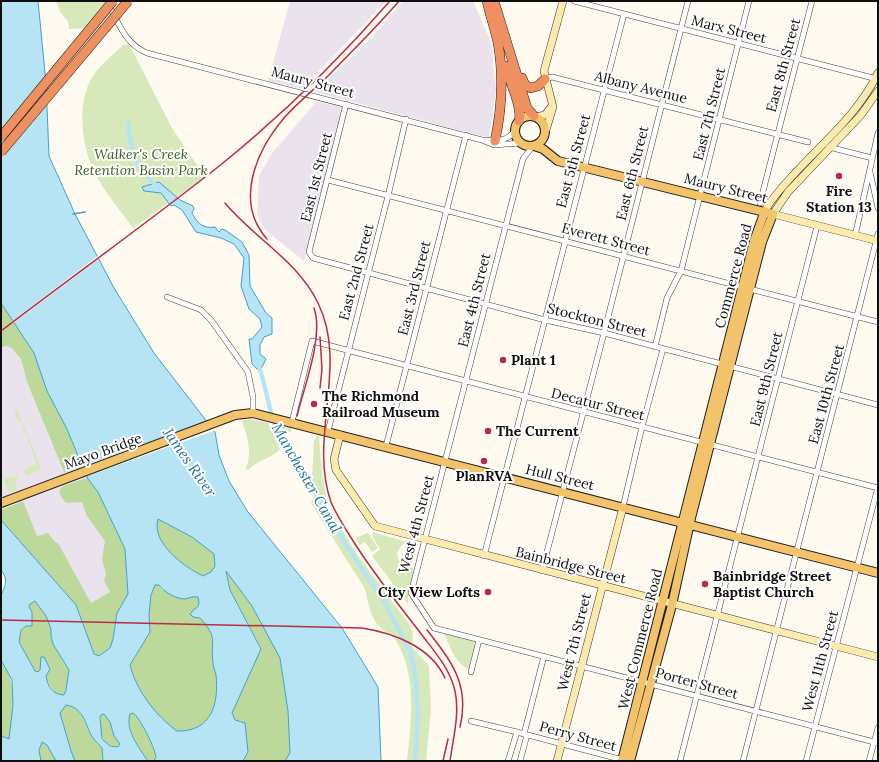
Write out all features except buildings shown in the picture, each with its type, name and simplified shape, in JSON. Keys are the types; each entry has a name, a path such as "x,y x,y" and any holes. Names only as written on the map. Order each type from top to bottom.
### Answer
{"highway":[{"path":"1,137 113,1"},
{"path":"1,152 128,1"},
{"path":"488,1 502,46 509,82 520,109 519,121"},
{"path":"488,1 498,43 502,79 501,110 495,141"},
{"path":"495,3 527,108 535,117"},
{"path":"510,49 525,85 534,88 545,79"}],"main road":[{"path":"527,116 535,117 542,121 545,133 541,143 533,147 521,143 516,138 515,130 519,121 527,116"},
{"name":"Maury Street","path":"545,133 552,151 568,162"},
{"name":"Maury Street","path":"533,147 542,149 557,160 769,212"},
{"name":"Commerce Road","path":"686,524 746,288 762,242 769,212"},
{"name":"Hull Street","path":"235,415 254,413 282,419 878,573"},
{"name":"Mayo Bridge","path":"2,502 235,415"},
{"name":"West Commerce Road","path":"647,681 663,602 686,524"},
{"name":"West Commerce Road","path":"625,761 647,681 672,605 686,524"}],"street":[{"name":"Maury Street","path":"108,1 126,37 137,48 161,56 406,119 494,144 521,143"},
{"path":"545,133 552,112 553,103 545,79 545,68 563,1"},
{"name":"Marx Street","path":"574,1 798,59 877,77"},
{"name":"East 6th Street","path":"542,571 584,412 688,1"},
{"name":"East 7th Street","path":"655,347 667,298 681,271 749,1"},
{"name":"East 8th Street","path":"778,134 812,1"},
{"name":"East 5th Street","path":"484,556 624,14"},
{"name":"Albany Avenue","path":"545,79 552,76 808,142"},
{"name":"Commerce Road","path":"769,212 781,189 855,109 877,77"},
{"name":"Commerce Road","path":"769,212 861,114 878,90"},
{"path":"535,117 545,115 553,103"},
{"name":"East 1st Street","path":"311,256 309,252 346,104"},
{"name":"East 2nd Street","path":"328,431 388,196 406,119"},
{"path":"495,141 507,138 515,130"},
{"path":"855,236 878,133"},
{"path":"760,203 778,134"},
{"name":"East 3rd Street","path":"386,446 466,136"},
{"name":"Maury Street","path":"482,140 495,141"},
{"path":"822,145 872,158"},
{"name":"East 4th Street","path":"445,461 523,159 533,147"},
{"path":"869,170 878,208"},
{"name":"Everett Street","path":"328,180 878,322"},
{"name":"Maury Street","path":"769,212 855,236 877,239"},
{"name":"East 9th Street","path":"680,761 817,226"},
{"name":"East 10th Street","path":"743,761 877,239"},
{"name":"Stockton Street","path":"311,256 368,273 545,320 604,333 878,405"},
{"path":"167,297 201,310 211,320 248,372 253,397 254,413"},
{"name":"Decatur Street","path":"292,422 312,341 407,367 878,488"},
{"path":"623,507 642,427 663,349"},
{"name":"Bainbridge Street","path":"340,435 334,459 336,470 375,526 672,605 878,657"},
{"name":"West 4th Street","path":"411,593 445,461"},
{"name":"West 11th Street","path":"806,761 878,488"},
{"name":"West 7th Street","path":"557,761 623,507"},
{"name":"Porter Street","path":"411,593 434,628 647,681 697,696 876,742"},
{"path":"471,672 479,640"},
{"path":"520,761 544,656"},
{"name":"Perry Street","path":"471,721 625,761"},
{"path":"869,761 876,742 878,728"},
{"path":"508,761 517,732"}],"shaded area":[{"path":"290,1 386,1 302,89 268,81"},
{"path":"403,1 473,1 491,42 496,90 489,138 315,92 373,36"},
{"path":"317,101 343,108 304,261 264,229 257,214 259,176 272,153"},
{"path":"1,303 79,457 88,479 98,492 117,613 76,605 1,520"}],"green space":[{"path":"56,1 106,2 86,28 69,29 68,21 60,12"},
{"name":"Walker's Creek Retention Basin Park","path":"129,44 172,128 205,177 133,228 108,195 97,177 86,150 82,120 86,90 93,76 101,66 123,45"},
{"path":"1,303 34,353 47,391 66,427 82,466 64,472 27,382 21,359 13,349 7,346 1,347"},
{"path":"18,411 41,468 40,470 27,476 23,470 37,464 21,421 17,420 14,412"},
{"path":"250,419 268,423 280,449 273,455 257,463 249,470 246,469 249,450 242,421"},
{"path":"278,426 291,428 291,431 286,435 298,457 295,459 280,436"},
{"path":"317,435 319,437 322,475 328,507 358,556 409,624 413,632 412,647 429,666 431,709 426,761 407,761 411,701 408,671 404,657 394,638 383,630 374,620 365,589 311,503 317,492 309,482 312,476 314,441"},
{"path":"19,475 15,482 17,490 9,493 4,479"},
{"path":"87,478 98,492 125,549 128,594 117,613 110,648 99,656 94,654 76,605 1,520 1,510 23,501 37,536 48,533 56,543 58,543 91,603 110,592 104,581 106,574 102,559 105,541 87,516 82,502 66,503 59,491 63,486"},
{"path":"158,519 192,537 214,554 215,567 211,573 203,576 195,572 171,553 159,537 157,528"},
{"path":"373,532 406,542 401,546 397,553 398,559 403,566 414,568 408,596 408,604 372,556 380,549 372,536"},
{"path":"368,533 378,548 372,552 365,542 360,545 355,538"},
{"path":"226,570 252,606 280,658 288,711 290,753 285,761 243,761 248,752 232,713 261,648 230,590"},
{"path":"155,585 159,585 162,590 198,597 200,604 196,618 200,617 212,635 212,655 217,685 214,705 211,714 206,721 198,727 189,730 177,731 154,710 137,684 130,665 150,632 149,615 151,595"},
{"path":"35,601 46,616 51,629 53,644 69,670 64,696 52,689 46,677 40,670 38,672 35,671 19,642 21,631 26,626 32,612 29,607 31,603"},
{"path":"444,633 475,642 469,669 464,667 457,659"},
{"path":"1,660 7,669 12,688 13,709 9,739 1,736"},
{"path":"66,705 77,710 81,714 90,733 102,748 103,761 75,761 60,713"},
{"path":"133,713 151,742 156,758 153,761 148,761 137,745 131,732 129,720 130,714"},
{"path":"104,714 110,722 114,736 120,744 118,747 107,743 102,736 101,715"},
{"path":"42,742 47,745 56,761 41,761 39,750"}],"water":[{"name":"James River","path":"1,1 38,1 46,83 49,156 75,214 114,288 154,353 215,432 219,455 229,481 248,512 342,628 378,687 381,761 285,761 290,753 288,711 280,658 252,606 226,571 230,590 261,649 232,713 235,720 245,723 248,752 243,761 153,761 156,758 151,741 140,721 133,713 130,714 129,726 137,745 148,761 103,761 102,748 90,733 84,718 77,710 66,705 60,713 75,761 56,761 47,745 42,742 39,750 41,761 1,761 1,736 9,739 13,705 12,680 1,660 1,595 6,582 5,576 1,570 1,520 76,605 94,654 99,656 110,648 117,613 128,594 125,549 98,492 88,479 66,427 47,391 34,353 1,303","holes":["158,519 192,537 214,554 215,566 211,572 203,576 187,567 164,545 159,537 157,528","155,585 159,585 167,593 178,598 185,599 198,597 199,604 190,614 193,617 200,618 212,635 212,655 217,685 214,705 211,714 206,721 198,727 189,730 177,731 154,710 137,684 130,665 150,632 149,615 151,595","35,601 46,616 51,629 53,644 69,670 64,695 56,693 49,687 46,676 50,669 44,657 41,657 40,670 38,672 35,671 19,642 21,630 26,626 32,626 32,612 29,607 30,604","104,714 110,722 114,736 120,744 118,747 110,746 102,739 101,715"]},
{"path":"159,182 180,200 193,206 194,209 192,213 196,220 201,224 207,227 215,227 219,232 222,229 225,230 242,242 249,255 250,286 266,313 272,318 272,334 264,337 260,345 260,354 266,359 261,369 257,369 252,364 249,339 252,339 262,327 260,319 249,309 241,286 244,258 234,244 221,238 196,232 182,210 174,205 171,206 161,193 144,191 142,187"}],"pier":[{"path":"99,255 100,258 12,324 11,322"},
{"path":"209,420 216,430 85,477 81,467"}],"waterway":[{"name":"Manchester Canal","path":"128,123 130,141 135,158 144,173 157,186"},
{"path":"73,214 85,212"},
{"name":"Manchester Canal","path":"258,364 264,382 273,421 280,439 320,500 348,548 384,601 411,653 415,674 418,715 415,761"}],"railway":[{"path":"1,331 164,209 241,148 308,88 390,1"},
{"path":"267,239 257,225 252,209 250,193 258,161 265,146 274,131 289,112 330,74 399,1"},
{"path":"225,203 249,228 275,250 299,274 318,303 327,327 330,352 330,377 324,452 325,477 331,502 342,524 366,560 435,652 453,683 457,708 456,726 450,761"},
{"path":"297,416 315,347 317,333 314,308"},
{"path":"320,337 322,369 320,388"},
{"path":"1,620 362,628 374,630 410,643 431,658 439,667 445,678"},
{"path":"427,630 451,664 461,686 463,699 460,727"},
{"path":"443,761 448,739"}],"place":[{"name":"Fire Station 13","path":"839,176"},
{"name":"Plant 1","path":"503,360"},
{"name":"The Richmond Railroad Museum","path":"314,404"},
{"name":"The Current","path":"488,431"},
{"name":"PlanRVA","path":"484,461"},
{"name":"Bainbridge Street Baptist Church","path":"705,584"},
{"name":"City View Lofts","path":"488,592"}]}
